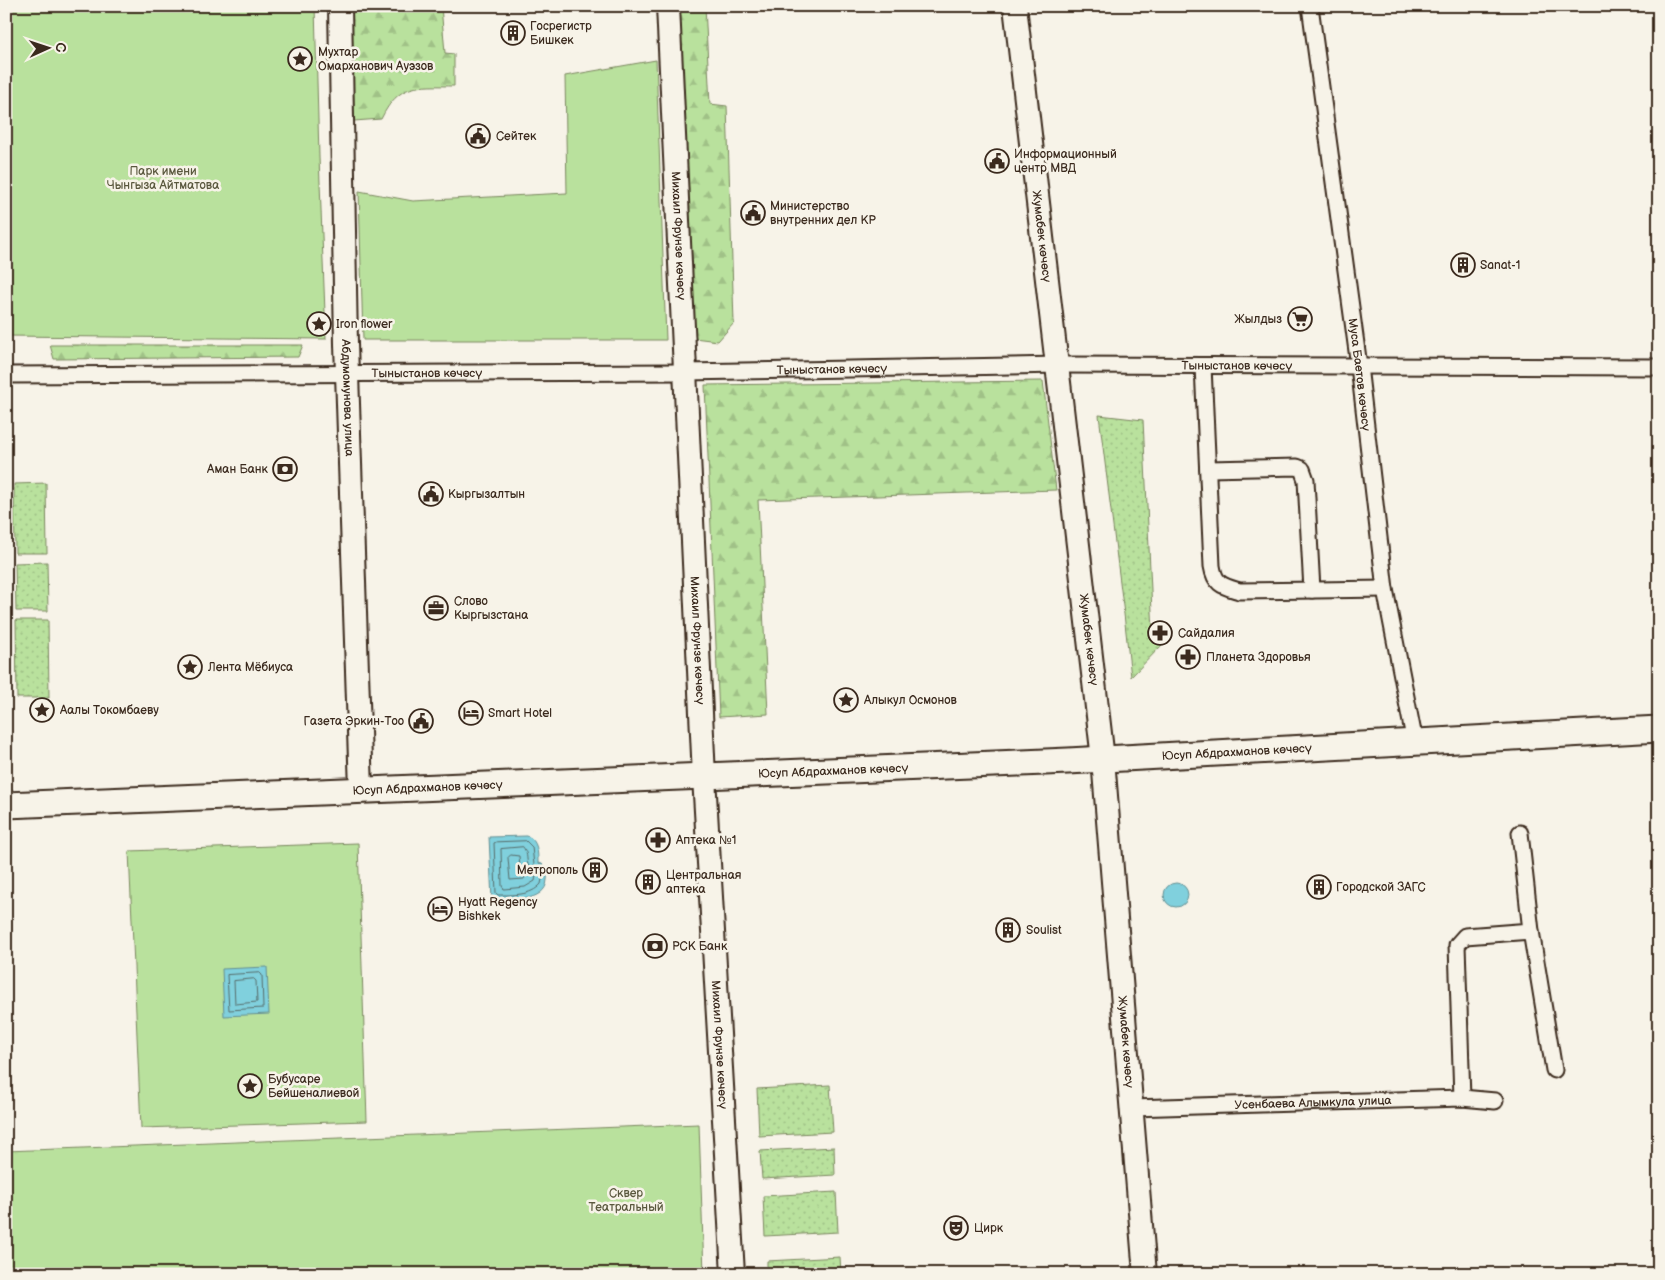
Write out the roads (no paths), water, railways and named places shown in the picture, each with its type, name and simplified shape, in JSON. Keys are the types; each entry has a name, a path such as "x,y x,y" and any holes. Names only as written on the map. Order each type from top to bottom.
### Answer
{"main road":[{"name":"Юсуп Абдрахманов көчөсү","path":"6,805 1103,759 1659,729"}],"street":[{"name":"Абдумомунова улица","path":"340,6 347,373 361,790"},
{"name":"Михаил Фрунзе көчөсү","path":"668,6 704,776 733,1274"},
{"name":"Жумабек көчөсү","path":"1015,6 1103,759 1146,1274"},
{"name":"Муса Баетов көчөсү","path":"1310,6 1359,366 1385,589 1415,743"},
{"name":"Тыныстанов көчөсү","path":"6,375 685,372 1058,365 1659,367"},
{"path":"1203,366 1212,566 1214,576 1218,582 1225,587 1239,591 1385,589"},
{"path":"1208,469 1297,467 1302,469 1306,480 1312,590"},
{"path":"1520,833 1531,931 1554,1070"},
{"path":"1462,1098 1457,945 1465,936 1531,931"},
{"name":"Усенбаева Алымкула улица","path":"1132,1108 1462,1098 1495,1100"}],"water":[{"path":"527,836 535,844 538,863 542,864 545,868 547,878 545,887 540,893 525,899 492,901 489,837"},
{"path":"1176,883 1185,886 1188,895 1185,904 1176,907 1167,904 1164,895 1167,886"},
{"path":"267,967 269,1014 224,1016 222,969"}],"place":[{"name":"Госрегистр Бишкек","path":"513,33"},
{"name":"Мухтар Омарханович Ауэзов","path":"300,59"},
{"name":"Сейтек","path":"478,136"},
{"name":"Информационный центр МВД","path":"997,161"},
{"name":"Министерство внутренних дел КР","path":"753,213"},
{"name":"Sanat-1","path":"1463,265"},
{"name":"Жылдыз","path":"1300,319"},
{"name":"Iron flower","path":"319,324"},
{"name":"Аман Банк","path":"285,469"},
{"name":"Кыргызалтын","path":"431,494"},
{"name":"Слово Кыргызстана","path":"436,608"},
{"name":"Сайдалия","path":"1160,633"},
{"name":"Планета Здоровья","path":"1188,657"},
{"name":"Лента Мёбиуса","path":"190,667"},
{"name":"Алыкул Осмонов","path":"846,700"},
{"name":"Аалы Токомбаеву","path":"42,710"},
{"name":"Smart Hotel","path":"471,713"},
{"name":"Газета Эркин-Тоо","path":"421,721"},
{"name":"Аптека №1","path":"658,840"},
{"name":"Метрополь","path":"595,870"},
{"name":"Центральная аптека","path":"648,882"},
{"name":"Городской ЗАГС","path":"1319,887"},
{"name":"Hyatt Regency Bishkek","path":"440,909"},
{"name":"Soulist","path":"1008,930"},
{"name":"РСК Банк","path":"655,946"},
{"name":"Бубусаре Бейшеналиевой","path":"250,1086"},
{"name":"Цирк","path":"956,1228"}],"park label":[{"name":"Парк имени Чынгыза Айтматова","path":"163,178"},
{"name":"Сквер Театральный","path":"626,1200"}]}
